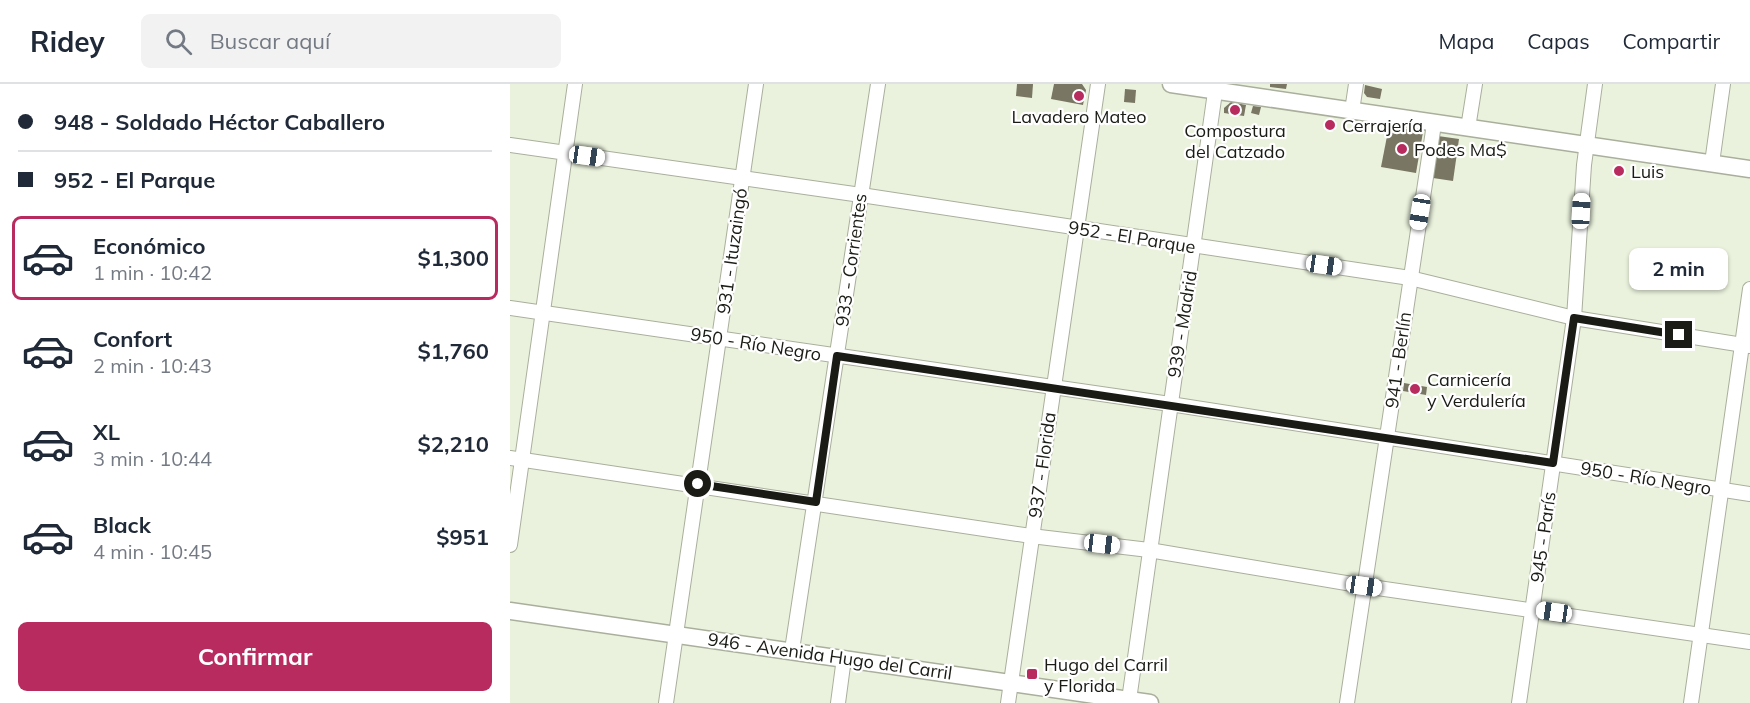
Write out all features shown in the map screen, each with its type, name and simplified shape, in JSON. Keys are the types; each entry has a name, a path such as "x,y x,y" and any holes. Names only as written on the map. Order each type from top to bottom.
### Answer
{"main road":[{"path":"1171,84 1215,92 1235,89 1434,124 1750,169"},
{"name":"946 - Avenida Hugo del Carril","path":"510,610 1150,703"}],"street":[{"path":"510,544 516,459 542,312 575,84"},
{"name":"931 - Ituzaingó","path":"666,703 756,84"},
{"name":"933 - Corrientes","path":"792,650 878,84"},
{"name":"937 - Florida","path":"1008,703 1075,228 1098,84"},
{"path":"1352,111 1356,84"},
{"path":"1468,128 1475,84"},
{"name":"945 - París","path":"1519,703 1574,318 1586,146 1595,84"},
{"path":"1712,163 1724,84"},
{"name":"939 - Madrid","path":"1129,700 1215,92"},
{"name":"941 - Berlín","path":"1347,703 1434,124"},
{"name":"952 - El Parque","path":"510,145 861,195 1410,278 1574,318 1746,345"},
{"path":"1691,703 1721,490 1746,345 1750,289"},
{"name":"950 - Río Negro","path":"510,308 1170,404 1750,494"},
{"path":"516,459 698,484 1031,536 1149,550 1364,586 1750,642"},
{"path":"838,703 844,658"}],"building":[{"path":"1017,84 1033,84 1032,98 1016,96"},
{"path":"1054,84 1082,84 1086,90 1083,105 1051,99"},
{"path":"1270,84 1287,84 1286,89 1270,87"},
{"path":"1365,85 1382,89 1380,99 1367,97 1364,93"},
{"path":"1125,89 1136,90 1135,103 1124,102"},
{"name":"Compostura del Catzado","path":"1231,102 1246,105 1244,116 1224,113 1224,108"},
{"path":"1253,106 1261,107 1259,115 1251,113"},
{"name":"Cerrajería","path":"1327,119 1336,121 1334,131 1325,130"},
{"name":"Podes Ma$","path":"1389,126 1423,132 1416,173 1381,167"},
{"path":"1438,136 1459,139 1453,181 1433,178"},
{"name":"Carnicería y Verdulería","path":"1404,383 1427,387 1426,395 1403,391"}],"place":[{"name":"Lavadero Mateo","path":"1079,96"},
{"name":"Compostura del Catzado","path":"1235,110"},
{"name":"Cerrajería","path":"1330,125"},
{"name":"Podes Ma$","path":"1402,149"},
{"name":"Luis","path":"1619,171"},
{"name":"Carnicería y Verdulería","path":"1415,389"},
{"name":"Hugo del Carril y Florida","path":"1032,674"}],"route":[{"path":"698,484 816,502 837,356 1553,463 1574,318 1679,335"}]}
